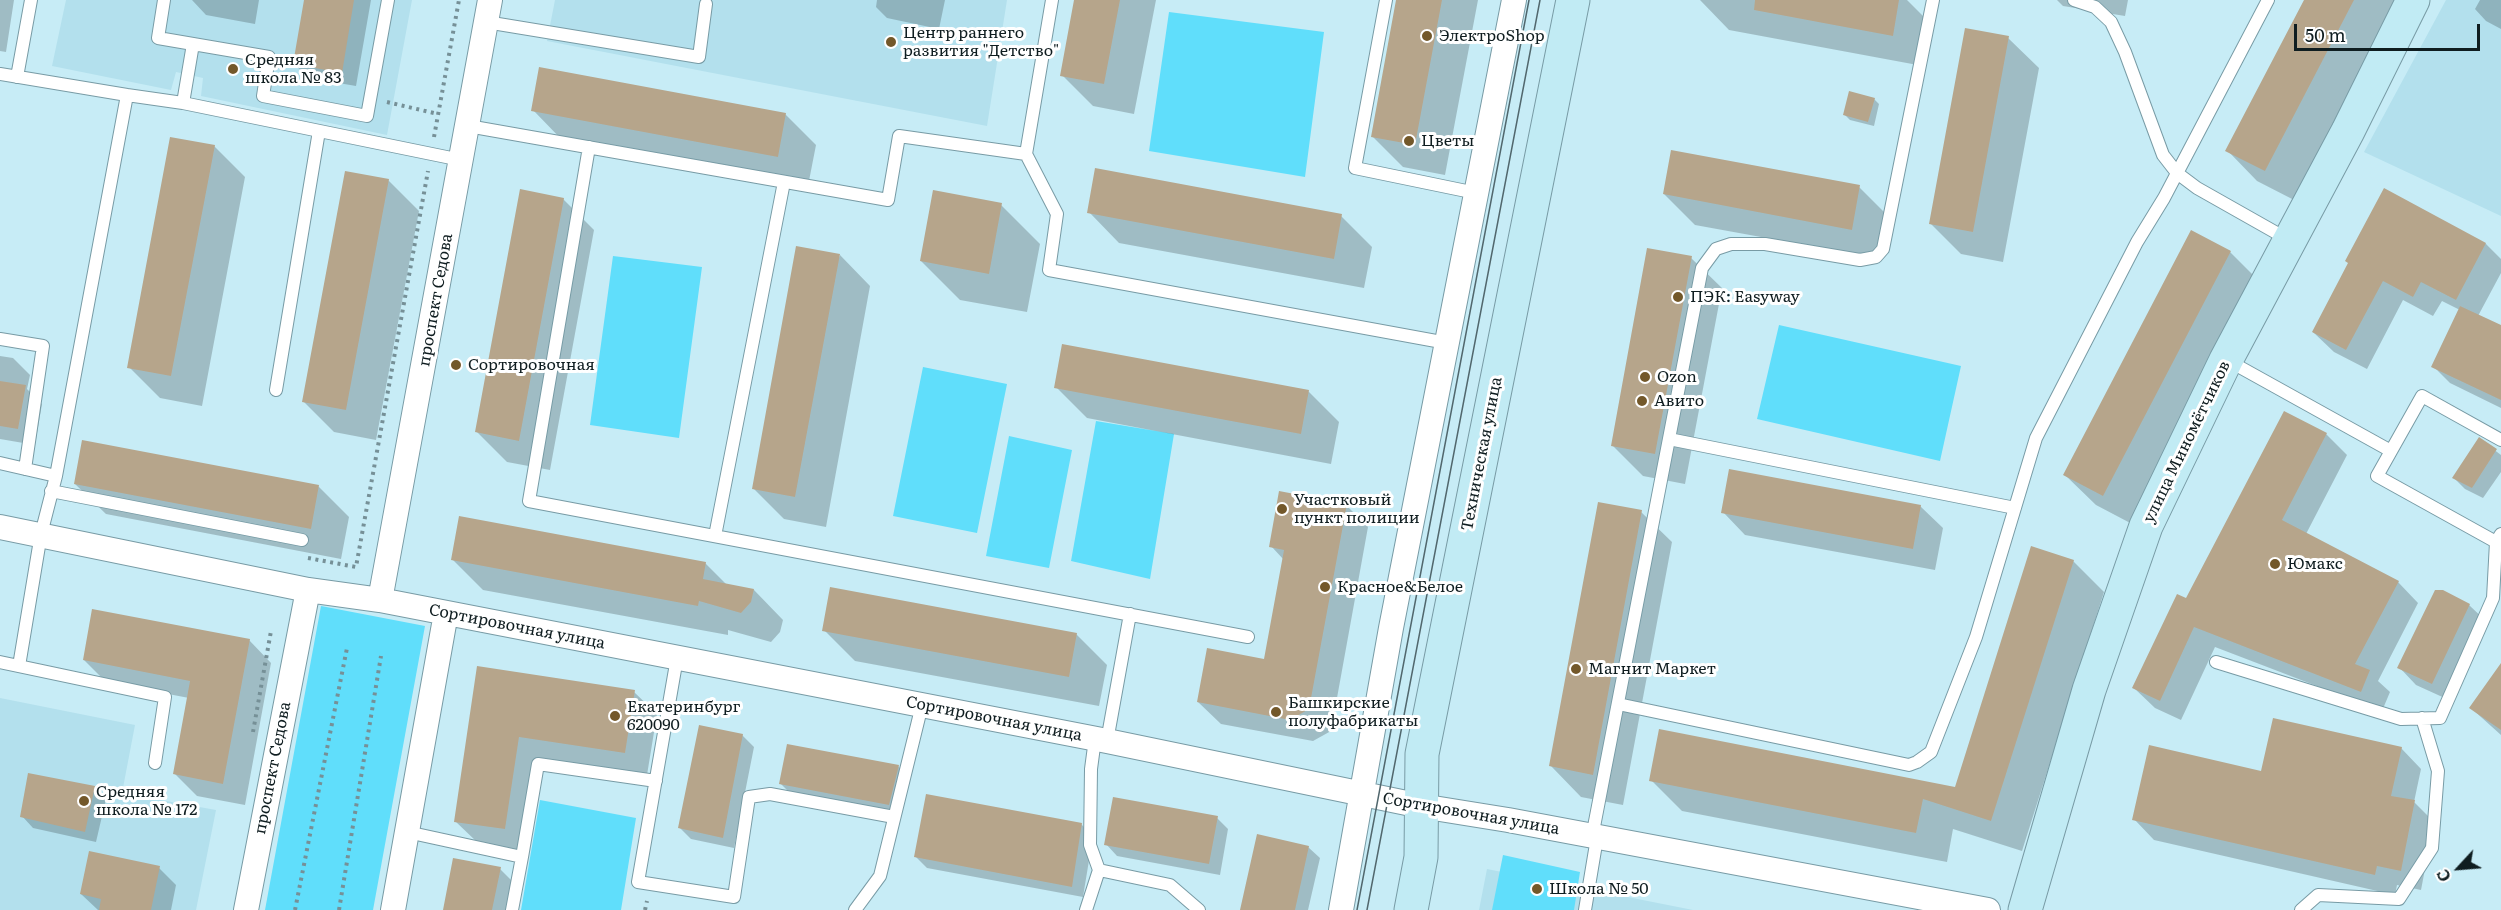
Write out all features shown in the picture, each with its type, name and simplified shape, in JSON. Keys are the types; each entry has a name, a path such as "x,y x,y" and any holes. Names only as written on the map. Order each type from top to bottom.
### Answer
{"street":[{"path":"1341,910 1391,628 1514,0"},
{"name":"Техническая улица","path":"1412,910 1421,857 1422,754 1573,0"},
{"name":"улица Миномётчиков","path":"2025,910 2089,690 2146,526 2226,360 2348,131 2413,0"},
{"name":"проспект Седова","path":"380,600 488,11"},
{"name":"Сортировочная улица","path":"0,527 308,590 380,600 1101,740 1421,806 1988,910"},
{"name":"проспект Седова","path":"246,910 308,590"},
{"path":"393,910 446,614"}],"lane":[{"path":"17,77 32,0"},
{"path":"164,0 158,38 269,57 263,96 367,116 388,0"},
{"path":"1052,0 1026,154 1056,214 1049,270 1447,343"},
{"path":"1386,0 1355,168 1476,193"},
{"path":"1585,910 1594,837 1618,704 1702,268 1716,249 1731,244 1765,244 1860,260 1876,257 1883,249 1933,0"},
{"path":"2074,0 2095,7 2111,22 2125,52 2163,155 2176,173 2197,188 2290,240"},
{"path":"1618,704 1909,765 1931,752 1976,637 2036,438 2137,242 2268,0"},
{"path":"488,11 699,57 706,4"},
{"path":"183,103 193,44"},
{"path":"0,74 183,103 461,160"},
{"path":"19,666 41,534 56,476 127,95"},
{"path":"468,126 888,200 898,136 1026,154"},
{"path":"276,390 319,131"},
{"path":"589,147 529,501 1248,637"},
{"path":"715,536 784,182"},
{"path":"0,339 43,346 25,469"},
{"path":"2226,360 2391,451"},
{"path":"2216,662 2401,719 2440,718 2493,598 2499,538 2377,476 2422,396 2501,440"},
{"path":"1669,439 2015,507"},
{"path":"0,463 56,476"},
{"path":"51,491 302,540"},
{"path":"1086,910 1099,870 1090,845 1091,769 1101,740 1130,614"},
{"path":"677,658 638,882 734,897 749,797 770,794 894,817"},
{"path":"0,662 165,697 155,763"},
{"path":"855,910 880,876 922,705"},
{"path":"2301,910 2318,896 2399,899 2432,848 2438,771 2422,718"},
{"path":"512,910 538,764 656,781"},
{"path":"407,832 522,857"},
{"path":"1099,870 1170,885 1199,910"}],"path":[{"path":"306,558 356,567 459,0"},
{"path":"295,910 347,648"},
{"path":"339,910 381,656"}],"shaded area":[{"name":"Средняя школа № 83","path":"66,0 412,0 387,135 201,96 203,78 176,72 171,90 52,66"},
{"name":"Центр раннего развития \"Детство\"","path":"555,0 1007,0 987,126 547,41"},
{"path":"2446,0 2501,0 2501,216 2364,152"},
{"path":"1169,12 1324,32 1305,177 1149,151"},
{"path":"613,256 702,267 679,438 590,425"},
{"path":"1779,325 1961,366 1940,461 1757,419"},
{"path":"923,367 1007,384 977,533 893,516"},
{"path":"1096,421 1174,434 1150,579 1071,561"},
{"path":"1009,436 1072,450 1049,568 986,556"},
{"path":"321,606 425,626 373,910 265,910"},
{"name":"Средняя школа № 172","path":"0,698 135,725 122,793 216,810 196,910 0,910"},
{"path":"540,800 636,818 621,910 521,910"},
{"path":"1503,855 1580,872 1574,910 1492,910"},
{"name":"Школа № 50","path":"1487,869 1693,910 1479,910"}],"building":[{"path":"304,0 354,0 342,73 293,64"},
{"path":"1074,0 1120,0 1104,84 1060,76"},
{"path":"1396,0 1442,0 1415,145 1371,137"},
{"path":"1755,0 1899,0 1893,36 1754,10"},
{"path":"2304,0 2354,0 2265,171 2225,151"},
{"path":"1965,28 2009,36 1973,232 1929,224"},
{"path":"539,67 786,113 778,157 531,111"},
{"path":"1849,91 1875,98 1868,122 1843,115"},
{"path":"170,137 215,145 171,376 127,368"},
{"path":"1671,150 1860,185 1852,230 1663,194"},
{"path":"1095,168 1342,214 1334,259 1087,213"},
{"path":"345,171 389,179 346,410 302,402"},
{"path":"2384,188 2486,243 2456,300 2421,282 2413,297 2383,281 2346,350 2312,332 2348,263 2345,261"},
{"path":"520,189 564,198 519,441 475,432"},
{"path":"933,190 1002,203 989,274 920,261"},
{"path":"2191,230 2231,251 2103,496 2063,475"},
{"path":"796,246 840,254 795,497 752,489"},
{"path":"1647,248 1692,256 1655,454 1611,446"},
{"path":"2460,306 2501,325 2501,400 2431,367"},
{"path":"1062,344 1309,390 1301,434 1054,388"},
{"path":"0,381 26,385 18,429 0,426"},
{"path":"2284,411 2327,433 2282,520 2399,581 2355,664 2370,670 2361,692 2194,627 2160,701 2132,688 2177,594 2186,598"},
{"path":"2479,437 2497,449 2472,488 2452,478"},
{"path":"82,440 319,485 311,529 74,484"},
{"path":"1729,469 1921,505 1913,549 1721,513"},
{"path":"1279,491 1347,504 1309,709 1290,720 1197,702 1207,648 1264,659 1284,550 1269,547"},
{"path":"1598,502 1642,510 1593,775 1549,766"},
{"path":"459,516 706,562 703,579 754,589 751,602 741,613 699,601 698,606 451,560"},
{"path":"2031,546 2074,560 1991,821 1923,799 1916,833 1649,781 1659,729 1955,787"},
{"path":"830,587 1077,633 1069,677 822,631"},
{"path":"2435,590 2443,590 2470,604 2432,684 2397,668"},
{"path":"92,609 250,639 223,784 173,774 190,681 83,660"},
{"path":"2501,663 2501,730 2469,708"},
{"path":"477,666 635,690 625,753 519,737 505,829 454,822"},
{"path":"2273,718 2402,747 2391,796 2415,800 2401,871 2377,866 2375,875 2132,820 2149,745 2261,771"},
{"path":"699,725 743,734 723,838 678,828"},
{"path":"787,744 899,765 889,805 779,784"},
{"path":"28,773 95,786 85,832 20,817"},
{"path":"926,794 1082,823 1072,887 914,857"},
{"path":"1113,797 1218,816 1209,864 1104,845"},
{"path":"1257,834 1309,846 1295,910 1240,910"},
{"path":"89,851 160,866 151,910 99,910 101,899 80,894"},
{"path":"453,858 501,867 492,910 443,910"}],"tram line":[{"path":"1357,910 1529,0"},
{"path":"1367,910 1540,0"}],"place":[{"name":"ЭлектроShop","path":"1427,36"},
{"name":"Центр раннего развития \"Детство\"","path":"891,42"},
{"name":"Средняя школа № 83","path":"233,69"},
{"name":"Цветы","path":"1409,141"},
{"name":"ПЭК: Easyway","path":"1678,297"},
{"name":"Сортировочная","path":"456,365"},
{"name":"Ozon","path":"1645,377"},
{"name":"Авито","path":"1642,401"},
{"name":"Участковый пункт полиции","path":"1282,509"},
{"name":"Юмакс","path":"2275,564"},
{"name":"Красное&Белое","path":"1325,587"},
{"name":"Магнит Маркет","path":"1576,669"},
{"name":"Башкирские полуфабрикаты","path":"1276,712"},
{"name":"Екатеринбург 620090","path":"615,716"},
{"name":"Средняя школа № 172","path":"84,801"},
{"name":"Школа № 50","path":"1537,889"}]}
